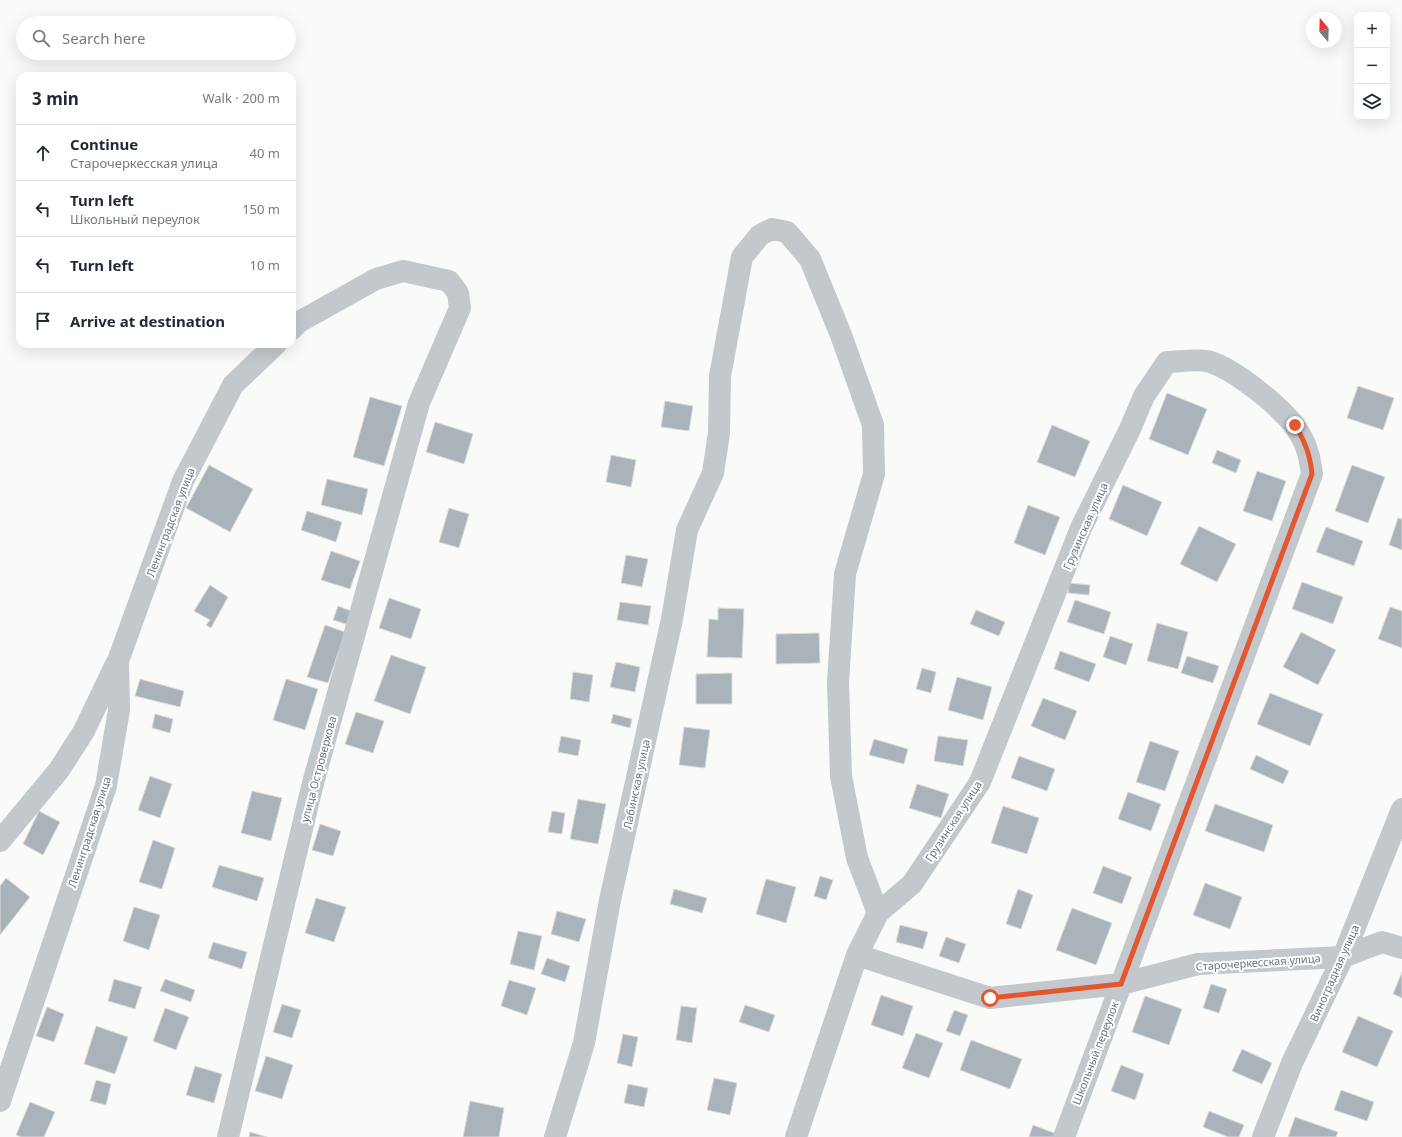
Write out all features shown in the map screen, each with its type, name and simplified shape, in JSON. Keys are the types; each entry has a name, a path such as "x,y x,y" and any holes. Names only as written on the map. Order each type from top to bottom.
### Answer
{"street":[{"name":"Лабинская улица","path":"555,1137 584,1043 610,900 672,618 687,530 713,474 719,433 720,376 742,257 760,236 772,229 787,232 810,259 841,335 873,426 874,474 845,574 838,682 841,776 857,858 878,914"},
{"name":"улица Островерхова","path":"228,1137 313,783 419,403 460,308 458,293 449,281 403,272 376,279 296,325"},
{"name":"Ленинградская улица","path":"0,1101 106,786 119,710 118,660 183,481 233,385 272,348"},
{"name":"Грузинская улица","path":"796,1137 857,955 878,914 912,884 980,782 1081,528 1130,429 1144,396 1167,362 1206,361 1226,370 1256,388 1295,425 1302,437 1310,458 1312,474"},
{"name":"Школьный переулок","path":"1064,1137 1312,474"},
{"path":"0,841 59,770 84,731 118,660"},
{"name":"Виноградная улица","path":"1263,1137 1292,1063 1343,956 1402,809"},
{"name":"Старочеркесская улица","path":"857,955 990,998 1121,984 1198,964 1343,956 1382,942 1402,948"}],"building":[{"path":"1358,386 1394,398 1383,430 1347,418"},
{"path":"1167,393 1207,409 1188,455 1149,439"},
{"path":"370,397 402,406 384,466 353,457"},
{"path":"665,401 693,406 689,431 661,427"},
{"path":"435,422 473,434 464,464 426,452"},
{"path":"1052,425 1090,441 1075,477 1037,462"},
{"path":"1217,450 1241,460 1236,473 1212,463"},
{"path":"611,455 636,460 631,487 606,482"},
{"path":"209,465 253,489 230,532 186,508"},
{"path":"1352,465 1385,477 1368,523 1335,511"},
{"path":"1257,471 1286,481 1272,521 1243,511"},
{"path":"327,479 368,489 362,515 321,505"},
{"path":"1123,485 1162,502 1147,536 1109,519"},
{"path":"1028,505 1060,517 1045,555 1014,543"},
{"path":"449,508 469,514 459,548 439,542"},
{"path":"307,511 342,522 336,542 301,530"},
{"path":"1398,518 1402,519 1402,550 1389,545"},
{"path":"1199,526 1236,544 1217,582 1180,564"},
{"path":"1326,527 1363,541 1354,566 1316,552"},
{"path":"331,551 360,561 350,589 321,580"},
{"path":"626,555 648,559 642,587 621,583"},
{"path":"1302,582 1343,597 1333,624 1292,609"},
{"path":"1069,583 1090,585 1089,595 1068,593"},
{"path":"210,585 228,597 211,628 206,625 210,620 194,611"},
{"path":"389,598 421,609 411,639 379,628"},
{"path":"1075,600 1111,612 1104,634 1067,622"},
{"path":"620,602 651,606 648,625 617,620"},
{"path":"338,606 351,611 346,624 333,620"},
{"path":"1390,607 1402,611 1402,648 1378,639"},
{"path":"718,608 744,609 742,658 707,657 709,619 718,620"},
{"path":"976,610 1005,622 999,636 970,624"},
{"path":"1157,623 1188,632 1178,669 1147,661"},
{"path":"325,625 345,632 328,683 307,677"},
{"path":"1301,632 1336,650 1318,685 1283,667"},
{"path":"819,633 820,663 776,664 776,634"},
{"path":"1110,636 1133,644 1126,665 1103,657"},
{"path":"1060,651 1096,664 1089,682 1054,669"},
{"path":"391,655 426,667 410,714 374,701"},
{"path":"1187,656 1219,666 1213,683 1181,673"},
{"path":"616,662 640,667 635,692 610,687"},
{"path":"922,668 936,672 931,693 916,689"},
{"path":"573,672 593,675 589,702 570,699"},
{"path":"732,673 732,704 696,704 696,674"},
{"path":"957,677 992,687 983,720 948,710"},
{"path":"140,679 184,691 180,707 135,696"},
{"path":"286,679 318,689 305,730 273,720"},
{"path":"1270,693 1323,714 1310,746 1257,724"},
{"path":"1043,698 1077,711 1065,740 1031,726"},
{"path":"356,712 384,721 373,753 345,744"},
{"path":"155,714 173,719 170,733 152,728"},
{"path":"613,714 632,719 630,728 611,723"},
{"path":"684,727 710,730 705,768 679,765"},
{"path":"561,736 581,740 578,756 558,752"},
{"path":"938,736 968,740 963,766 934,761"},
{"path":"874,739 908,749 904,764 869,755"},
{"path":"1150,741 1179,751 1165,791 1136,782"},
{"path":"1256,755 1289,771 1283,784 1250,769"},
{"path":"1019,756 1055,769 1047,791 1011,778"},
{"path":"150,776 172,784 160,818 138,810"},
{"path":"917,784 949,794 941,818 909,808"},
{"path":"252,791 282,798 271,841 241,833"},
{"path":"1128,792 1161,804 1151,831 1118,819"},
{"path":"578,799 606,804 598,844 570,839"},
{"path":"1215,804 1273,825 1264,852 1205,831"},
{"path":"1003,806 1039,818 1027,854 991,843"},
{"path":"39,811 60,822 43,855 23,844"},
{"path":"552,811 565,813 562,834 548,832"},
{"path":"320,824 341,831 333,856 312,850"},
{"path":"153,840 175,848 162,889 139,882"},
{"path":"219,865 264,878 257,901 212,887"},
{"path":"1103,866 1132,877 1122,904 1093,893"},
{"path":"820,876 833,880 826,900 814,896"},
{"path":"6,878 30,897 0,935 0,886"},
{"path":"766,879 796,887 786,923 756,914"},
{"path":"1205,883 1242,897 1230,929 1193,915"},
{"path":"674,889 707,898 702,913 670,904"},
{"path":"1018,889 1033,895 1021,929 1006,924"},
{"path":"316,898 346,907 334,942 305,933"},
{"path":"134,907 160,915 149,950 123,941"},
{"path":"1072,908 1112,923 1096,965 1056,950"},
{"path":"557,911 586,919 579,942 551,934"},
{"path":"900,925 928,932 923,949 896,942"},
{"path":"518,931 542,936 534,970 510,964"},
{"path":"946,937 966,944 959,963 939,956"},
{"path":"213,942 247,952 242,969 208,958"},
{"path":"547,958 570,966 565,982 541,974"},
{"path":"1402,972 1402,998 1393,994"},
{"path":"114,979 142,987 135,1009 108,1001"},
{"path":"165,979 195,990 191,1002 160,991"},
{"path":"509,980 536,988 527,1015 501,1006"},
{"path":"1211,984 1227,989 1219,1013 1203,1008"},
{"path":"881,995 913,1006 903,1036 871,1025"},
{"path":"1145,996 1182,1009 1169,1045 1132,1032"},
{"path":"282,1004 301,1010 292,1038 273,1032"},
{"path":"745,1005 775,1015 769,1032 739,1022"},
{"path":"681,1006 697,1008 692,1043 676,1040"},
{"path":"47,1007 64,1014 54,1042 36,1036"},
{"path":"165,1008 189,1017 176,1050 153,1041"},
{"path":"954,1010 968,1015 960,1036 946,1031"},
{"path":"1358,1016 1393,1031 1377,1067 1342,1052"},
{"path":"96,1026 128,1037 115,1074 84,1064"},
{"path":"916,1033 943,1043 929,1078 902,1068"},
{"path":"623,1034 638,1037 632,1067 617,1063"},
{"path":"971,1040 1022,1059 1010,1089 960,1070"},
{"path":"1242,1049 1272,1063 1262,1084 1232,1071"},
{"path":"266,1056 293,1065 282,1099 255,1091"},
{"path":"1121,1065 1144,1074 1135,1100 1111,1091"},
{"path":"195,1066 222,1074 214,1103 186,1095"},
{"path":"714,1078 737,1083 730,1115 707,1110"},
{"path":"96,1080 111,1084 106,1105 90,1101"},
{"path":"628,1084 648,1088 644,1107 624,1103"},
{"path":"1341,1090 1374,1102 1367,1121 1334,1110"},
{"path":"470,1101 504,1108 499,1137 463,1137"},
{"path":"30,1102 55,1112 44,1137 21,1137 16,1135"},
{"path":"1209,1111 1244,1125 1239,1137 1228,1137 1203,1127"},
{"path":"1295,1117 1338,1132 1336,1137 1288,1137"},
{"path":"1033,1125 1057,1134 1056,1137 1029,1137"},
{"path":"250,1132 267,1137 249,1137"}],"route":[{"path":"990,998 1121,984 1312,474 1310,458 1302,437 1295,425"}]}
